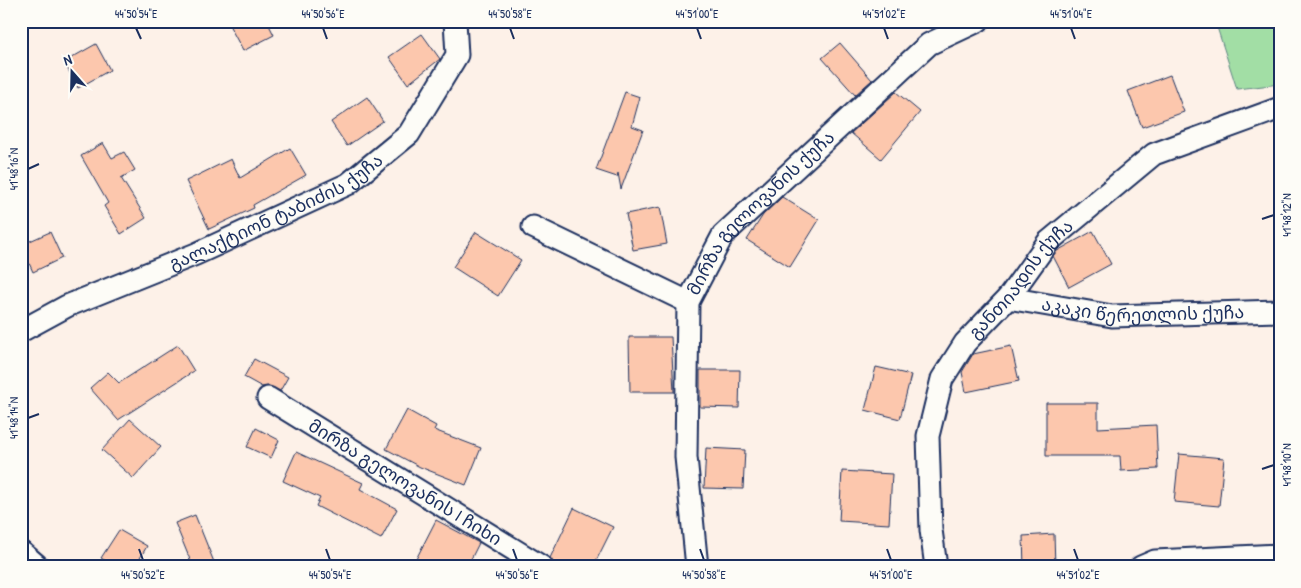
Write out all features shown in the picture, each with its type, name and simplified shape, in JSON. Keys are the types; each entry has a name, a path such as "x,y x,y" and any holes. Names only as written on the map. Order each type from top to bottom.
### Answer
{"street":[{"name":"გალაქტიონ ტაბიძის ქუჩა","path":"21,331 66,306 196,254 348,184 409,134 457,55 455,21"},
{"name":"მირზა გელოვანის ქუჩა","path":"697,567 686,457 688,302 723,235 929,44 978,21"},
{"name":"განთიადის ქუჩა","path":"936,567 931,530 928,436 942,379 965,343 1008,298 1048,242 1154,154 1280,108"},
{"path":"533,227 688,302"},
{"name":"აკაკი წერეთლის ქუჩა","path":"1008,298 1112,316 1280,311"},
{"name":"მირზა გელოვანის I ჩიხი","path":"268,398 542,567"},
{"path":"21,555 35,567"},
{"path":"1141,567 1155,561 1280,555"}],"green space":[{"path":"1215,21 1280,21 1280,84 1237,89"}],"building":[{"path":"227,21 267,21 274,35 243,51"},
{"path":"422,34 440,59 408,84 389,57"},
{"path":"840,43 872,80 855,95 822,58"},
{"path":"96,44 110,70 78,88 64,62"},
{"path":"1170,75 1184,112 1142,127 1128,91"},
{"path":"625,92 640,97 632,126 643,130 621,189 618,173 617,177 596,170"},
{"path":"896,92 920,112 881,159 851,133"},
{"path":"367,97 383,121 347,146 331,122"},
{"path":"103,143 112,158 124,152 135,170 121,178 146,218 121,234 104,206 108,203 81,156"},
{"path":"290,148 306,175 253,205 254,208 209,229 186,181 231,159 240,178"},
{"path":"782,197 819,220 790,267 747,240 763,215"},
{"path":"660,207 667,244 633,250 626,214"},
{"path":"1093,231 1111,264 1069,287 1053,256 1057,251"},
{"path":"50,232 62,258 33,272 21,245"},
{"path":"476,232 521,260 498,296 453,267"},
{"path":"629,337 671,337 674,392 630,392"},
{"path":"178,345 194,371 118,420 90,388 108,372 119,383"},
{"path":"1011,346 1019,381 966,392 962,372 973,354"},
{"path":"254,359 288,377 280,391 269,386 262,387 244,377"},
{"path":"876,367 911,375 900,419 865,410"},
{"path":"700,370 740,370 739,408 700,407"},
{"path":"1046,403 1098,403 1098,428 1156,425 1158,469 1121,471 1120,456 1046,456"},
{"path":"407,410 436,426 434,430 481,448 466,485 420,467 386,449"},
{"path":"130,419 161,447 133,478 102,450"},
{"path":"256,428 279,440 271,458 247,447"},
{"path":"706,448 745,450 743,489 704,488"},
{"path":"296,452 363,483 360,489 397,509 381,539 316,506 320,498 283,481"},
{"path":"1179,454 1224,458 1219,506 1174,502"},
{"path":"842,471 892,474 889,524 839,521"},
{"path":"574,508 613,527 593,567 554,567 550,558"},
{"path":"195,515 216,567 193,567 175,523"},
{"path":"436,520 479,543 467,567 412,567"},
{"path":"119,530 147,546 135,567 116,567 101,558"},
{"path":"1054,534 1055,567 1024,567 1023,536"}]}
